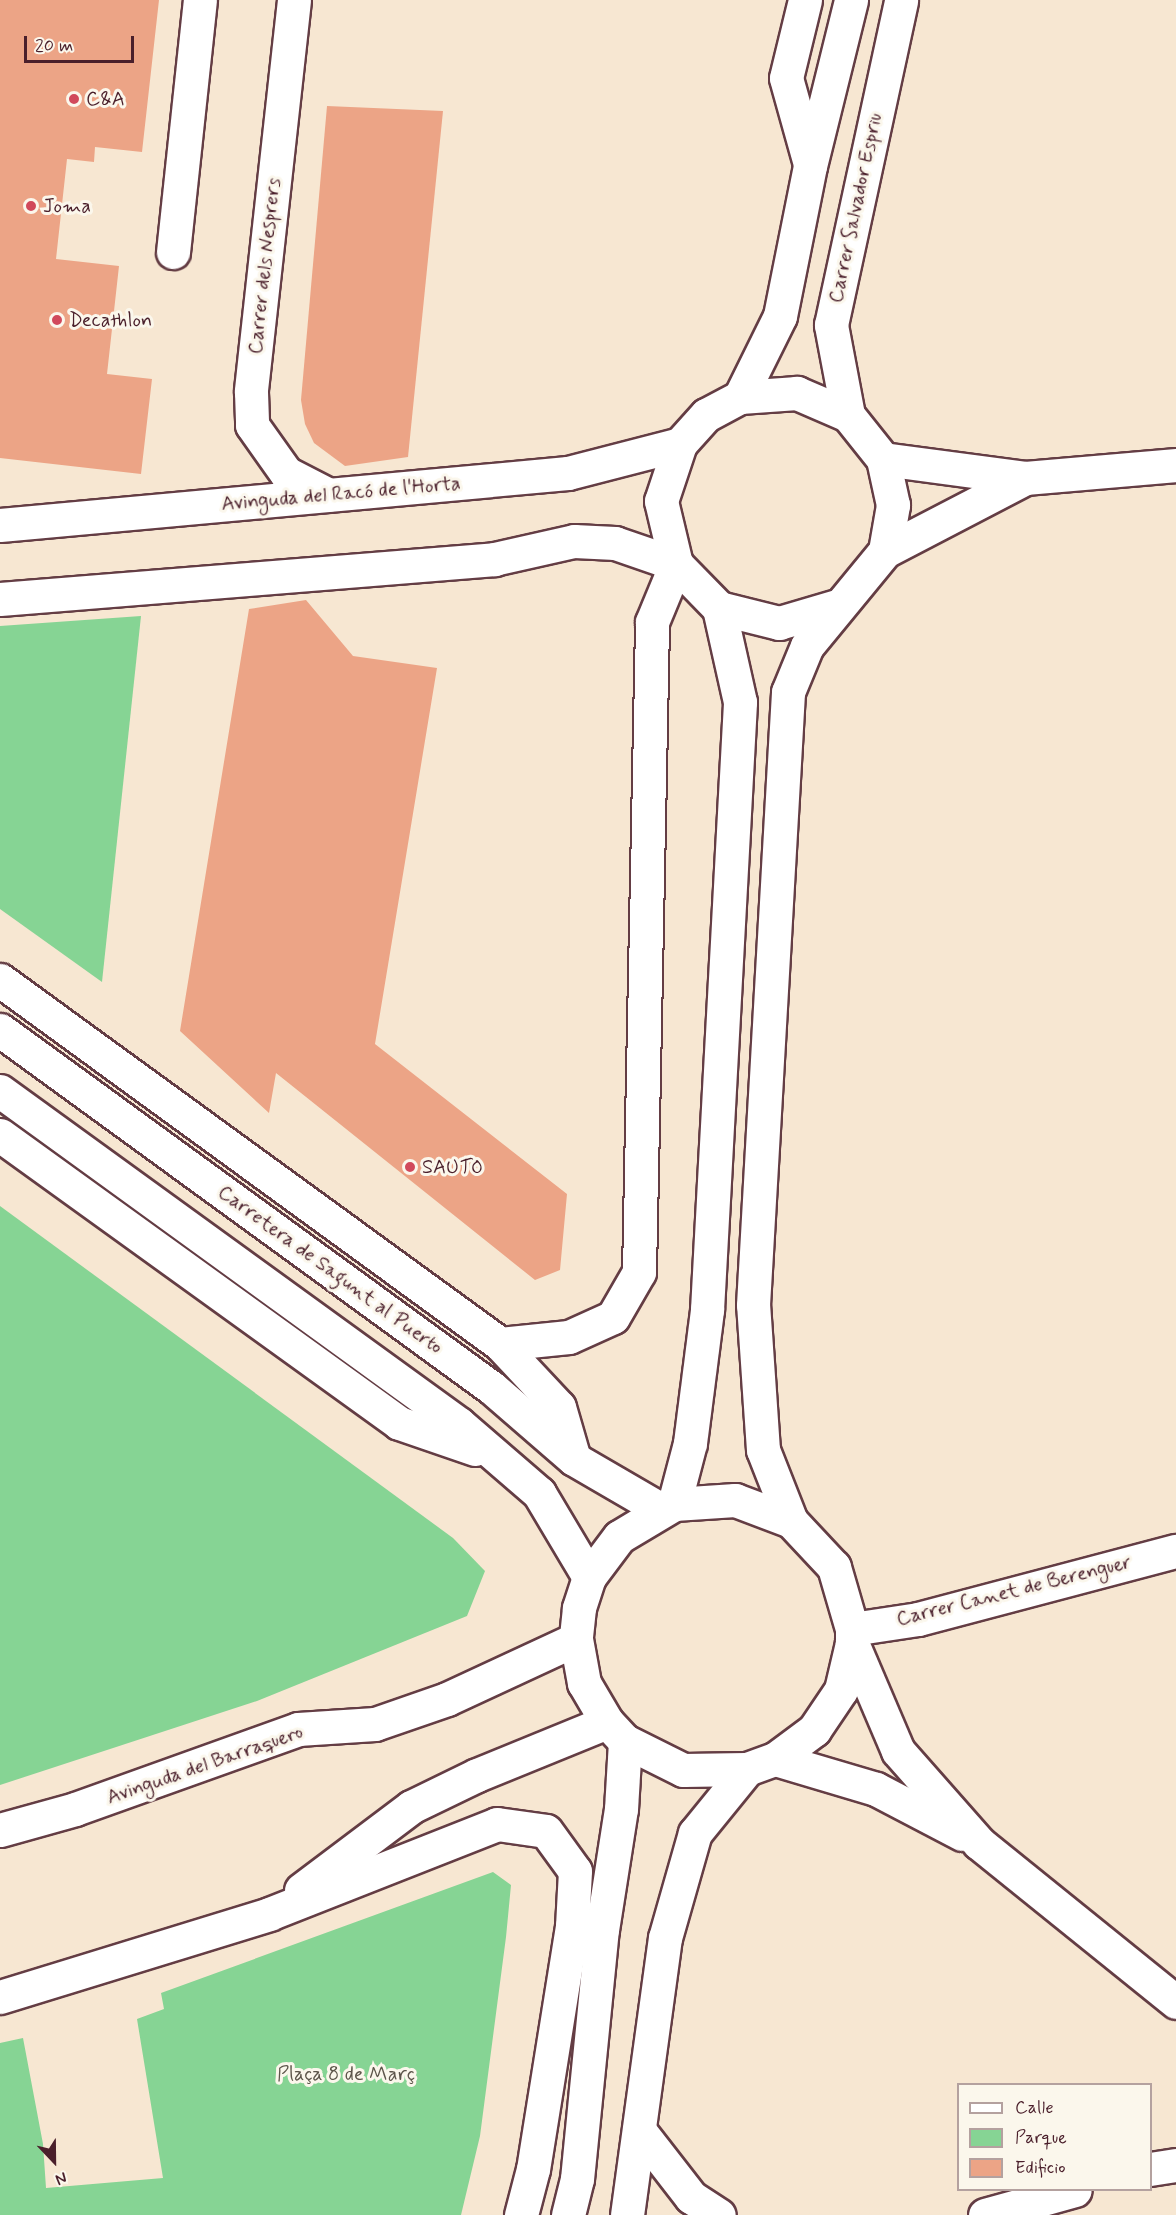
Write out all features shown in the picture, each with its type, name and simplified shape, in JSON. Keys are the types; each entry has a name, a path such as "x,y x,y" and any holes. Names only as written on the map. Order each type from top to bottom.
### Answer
{"street":[{"path":"173,252 200,0"},
{"name":"Carrer dels Nesprers","path":"294,0 251,392 252,426 285,473 329,495"},
{"path":"805,0 786,78 810,166"},
{"path":"740,397 780,316 810,166 851,0"},
{"name":"Carrer Salvador Espriu","path":"848,416 831,325 901,0"},
{"path":"500,1344 569,1337 613,1317 639,1272 652,622 676,564 661,501 680,444 706,415 740,397 797,393 848,416 883,459 893,505 885,551"},
{"name":"Avinguda del Racó de l'Horta","path":"0,525 568,473 680,444"},
{"path":"883,459 1025,478 1176,465"},
{"path":"1025,478 885,551 837,606 807,646 788,692 753,1305 764,1450 791,1521 834,1567 852,1636 898,1751 979,1843 1176,2002"},
{"path":"0,599 494,558 574,541 615,543 676,564 719,608 779,623 837,606"},
{"path":"667,1506 690,1443 708,1310 739,714 719,608"},
{"path":"0,980 500,1344 559,1407 574,1459"},
{"name":"Carretera de Sagunt al Puerto","path":"0,1030 492,1388 574,1459 667,1506"},
{"path":"0,1091 459,1424 538,1493 589,1577"},
{"path":"0,1135 399,1423 497,1457"},
{"path":"791,1521 735,1500 667,1506 619,1537 589,1577 579,1608 576,1639 584,1683 616,1732 683,1770 761,1764 876,1789 979,1843"},
{"name":"Carrer Canet de Berenguer","path":"852,1636 1176,1551"},
{"path":"627,2215 664,1938 695,1833 761,1764 814,1730 841,1690 852,1636"},
{"name":"Avinguda del Barraquero","path":"0,1830 75,1809 298,1729 375,1724 447,1699 576,1639"},
{"path":"269,1914 411,1807 477,1775 616,1732"},
{"path":"568,2215 577,2179 602,1930 621,1809 616,1732"},
{"path":"0,1997 269,1914 497,1824 546,1831 575,1871 572,1926 534,2169 521,2215"},
{"path":"639,2130 691,2197 718,2215"},
{"path":"1152,2169 1176,2165"},
{"path":"985,2215 1071,2191"}],"green space":[{"path":"141,616 102,982 0,909 0,626"},
{"path":"0,1206 453,1538 485,1571 467,1616 257,1701 0,1785"},
{"name":"Plaça 8 de Març","path":"493,1872 511,1885 480,2136 461,2215 0,2215 0,2043 23,2038 43,2144 46,2188 163,2178 137,2019 164,2009 161,1993"}],"building":[{"path":"0,0 159,0 142,152 95,147 94,162 67,159 56,259 119,266 107,374 152,379 141,474 0,458"},
{"path":"327,106 443,111 408,457 345,466 314,443 305,424 301,400"},
{"path":"306,600 353,656 437,668 375,1044 567,1194 560,1270 535,1280 276,1073 269,1113 180,1031 249,609"}],"place":[{"name":"C&A","path":"74,99"},
{"name":"Joma","path":"31,206"},
{"name":"Decathlon","path":"57,320"},
{"name":"SAUTO","path":"410,1167"}]}
